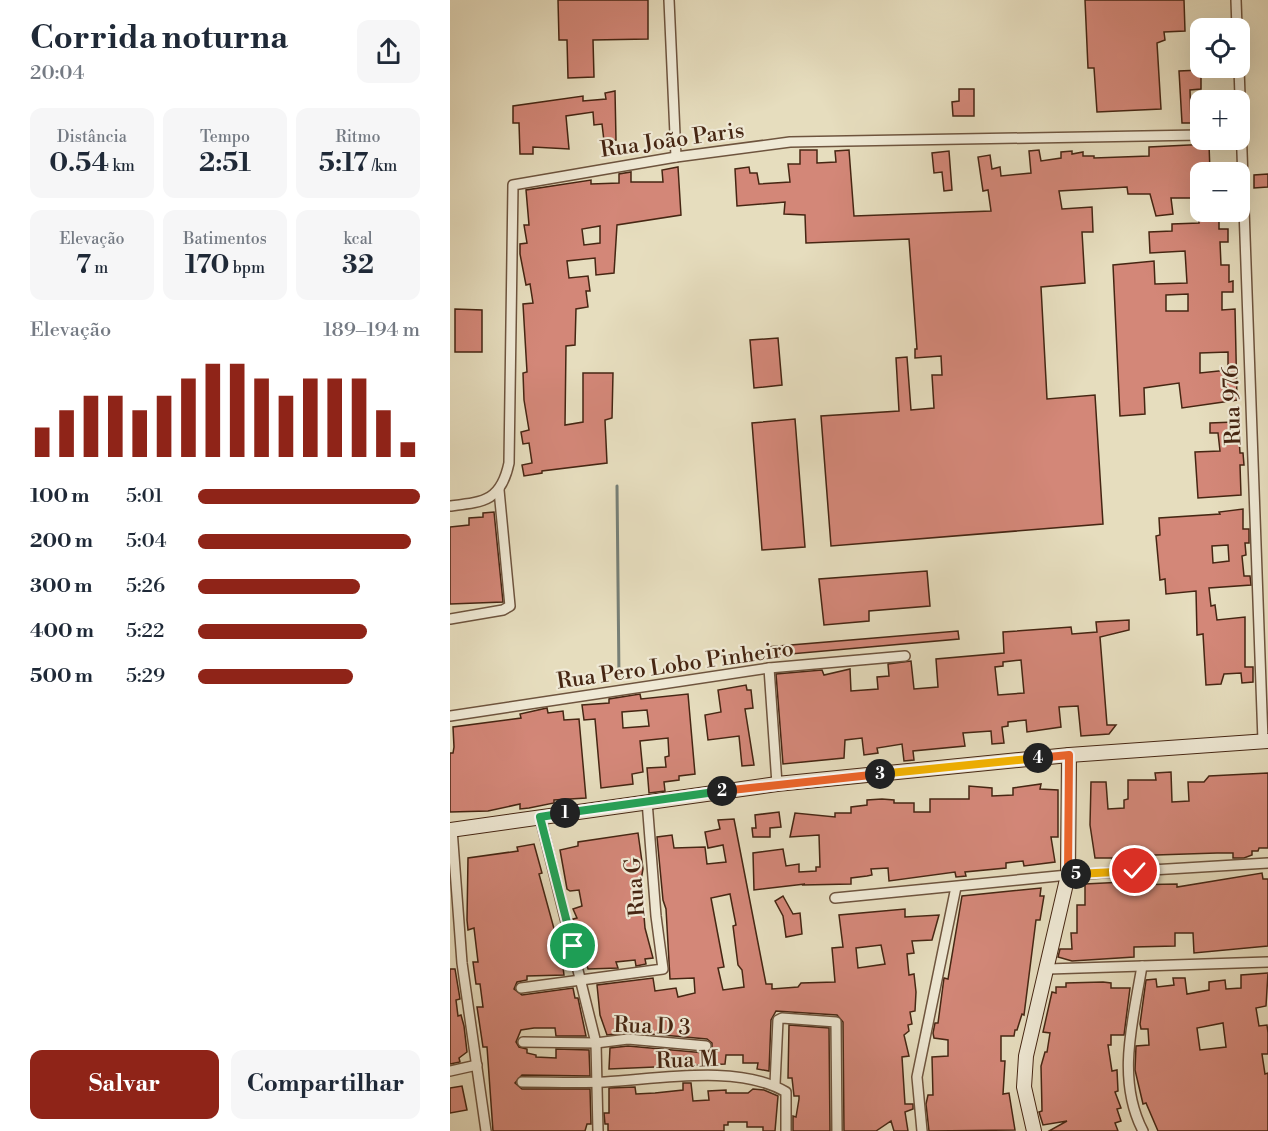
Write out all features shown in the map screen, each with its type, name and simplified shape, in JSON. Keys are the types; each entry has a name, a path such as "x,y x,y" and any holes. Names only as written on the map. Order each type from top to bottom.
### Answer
{"main road":[{"path":"451,829 777,784 1069,755 1265,741"},
{"path":"1034,1131 1024,1087 1026,1056 1068,875 1069,755"}],"street":[{"path":"669,0 676,157"},
{"path":"1236,0 1237,18"},
{"name":"Rua João Paris","path":"499,490 506,478 509,463 513,185 676,157 790,142 1190,135"},
{"name":"Rua 976","path":"1241,150 1265,741"},
{"path":"450,506 479,503 491,498 499,490"},
{"path":"450,619 503,610 510,606 499,490"},
{"name":"Rua Pero Lobo Pinheiro","path":"450,716 769,668 905,656"},
{"path":"769,668 777,784"},
{"name":"Rua G","path":"581,979 663,969 656,916 647,801"},
{"path":"540,817 596,1043 599,1082 598,1131"},
{"path":"451,829 462,963 486,1131"},
{"path":"835,898 1068,875 1268,863"},
{"path":"922,1131 916,1077 956,887"},
{"path":"1048,969 1268,962"},
{"path":"1142,966 1128,1053 1128,1084 1136,1117 1143,1131"},
{"path":"521,988 581,979"},
{"path":"786,1131 786,1092 775,1084 778,1020 782,1018 836,1022 837,1131"},
{"name":"Rua D 3","path":"523,1042 596,1043 628,1040 706,1046"},
{"path":"450,1071 477,1065"},
{"name":"Rua M","path":"522,1082 599,1082 718,1076 775,1084"}],"building":[{"path":"558,0 648,0 648,39 593,40 594,77 568,78 567,40 559,40"},
{"path":"1085,0 1184,0 1185,31 1164,32 1165,40 1157,43 1161,109 1097,112 1094,68 1088,68"},
{"path":"1190,70 1190,78 1201,78 1201,89 1190,90 1190,123 1182,123 1179,71"},
{"path":"959,89 974,89 974,116 953,116 952,102 959,101"},
{"path":"615,91 616,140 604,141 602,124 594,125 593,112 566,116 569,149 533,147 533,154 520,154 519,123 513,123 513,106 583,96 583,101 606,99 605,93"},
{"path":"1190,145 1190,150 1209,150 1210,162 1190,162 1190,198 1171,198 1173,214 1156,216 1150,194 1128,194 1127,187 1059,191 1062,209 1092,207 1093,232 1082,232 1085,283 1041,287 1047,399 1095,395 1103,524 831,546 821,416 899,411 896,358 907,357 911,410 934,408 932,375 942,375 941,356 915,358 915,349 917,349 909,239 806,243 805,215 784,214 785,202 737,206 735,169 749,167 750,173 757,173 759,184 790,182 788,164 800,164 800,150 817,150 817,163 836,162 835,151 849,150 854,216 991,211 988,190 983,191 978,157 990,155 992,169 1000,167 1001,176 1031,173 1029,151 1039,150 1041,161 1061,158 1061,152 1072,151 1072,154 1083,152 1083,156 1094,156 1094,158 1149,156 1149,147"},
{"path":"949,151 952,190 944,191 942,172 934,173 932,153"},
{"path":"678,167 681,215 617,225 614,273 596,275 595,258 567,261 569,278 588,276 590,291 586,291 588,307 576,309 575,345 566,346 565,425 583,422 583,373 613,373 612,418 605,420 607,463 542,471 542,473 524,476 522,465 532,463 529,443 523,444 521,432 529,430 524,400 523,373 527,372 523,304 533,303 530,284 526,285 520,254 520,244 527,243 524,225 529,225 526,190 591,180 591,184 619,183 619,174 631,172 631,182 663,182 662,170","holes":["600,226 600,243 584,245 582,229"]},
{"path":"1268,174 1268,187 1254,188 1254,175"},
{"path":"1219,222 1219,229 1228,229 1228,242 1220,242 1221,265 1229,265 1229,282 1233,281 1233,292 1222,292 1222,310 1235,309 1237,400 1182,408 1179,383 1144,388 1145,414 1120,416 1113,265 1154,261 1155,284 1187,283 1185,251 1150,253 1149,232 1172,231 1172,224","holes":["1188,294 1188,311 1166,311 1166,295","1228,352 1228,370 1200,373 1200,353"]},
{"path":"455,309 482,310 482,352 455,352"},
{"path":"778,338 782,385 754,388 750,340"},
{"path":"795,419 805,547 762,550 752,423"},
{"path":"1234,422 1234,434 1239,438 1240,453 1243,453 1244,465 1240,465 1241,495 1198,498 1195,452 1220,451 1218,433 1210,433 1210,423"},
{"path":"1243,509 1243,529 1249,529 1249,543 1245,543 1246,555 1242,556 1244,576 1250,576 1251,585 1209,588 1211,606 1215,605 1217,620 1245,617 1245,667 1253,667 1253,682 1242,683 1241,673 1224,674 1221,684 1206,685 1203,634 1197,635 1196,591 1166,594 1165,579 1160,580 1156,536 1160,535 1159,518 1220,514 1219,512","holes":["1228,545 1229,561 1213,563 1212,546"]},
{"path":"494,512 503,602 450,604 450,527 469,525 469,518 483,517 483,513"},
{"path":"927,571 930,606 869,611 869,621 824,625 819,579"},
{"path":"1129,620 1129,630 1100,637 1107,725 1116,725 1109,734 1081,736 1078,706 1059,707 1061,727 1027,732 1026,720 1008,722 1008,726 1002,727 1004,743 992,744 991,731 963,733 965,746 913,751 914,760 904,761 902,744 877,748 878,753 864,755 862,738 845,740 844,758 783,764 776,674 822,670 824,675 850,669 851,691 878,689 877,677 889,676 888,664 911,661 914,689 938,687 936,659 1004,653 1003,632 1071,627 1072,634 1097,632 1096,622","holes":["1021,660 1024,693 998,695 995,667 1003,666 1003,662"]},
{"path":"958,631 959,639 768,656 767,647"},
{"path":"746,685 747,690 751,690 753,708 745,709 754,765 742,766 739,736 708,740 705,715 721,712 718,690"},
{"path":"640,694 641,699 688,694 695,774 679,776 679,780 664,782 665,791 649,793 647,768 666,767 665,757 669,756 668,738 640,741 643,772 632,774 633,784 601,788 595,719 584,720 582,705 609,703 609,699","holes":["647,710 649,726 623,728 622,712"]},
{"path":"547,708 548,713 563,711 564,720 579,719 586,798 554,800 554,803 520,809 520,804 488,811 450,812 450,753 453,753 454,747 453,727 521,718 520,714"},
{"path":"1171,772 1172,802 1189,801 1188,782 1204,782 1209,776 1268,773 1268,848 1259,848 1258,851 1252,851 1252,855 1244,858 1233,858 1233,853 1125,856 1125,863 1113,863 1112,858 1095,858 1090,825 1091,782 1106,782 1108,809 1124,808 1124,800 1128,799 1128,780 1156,780 1155,773"},
{"path":"1041,784 1040,789 1058,790 1058,837 1051,837 1055,862 1024,866 1023,861 1006,863 1006,868 965,872 966,876 956,877 955,872 889,881 888,868 871,869 872,875 851,878 851,884 802,885 805,884 754,890 753,853 783,849 786,866 799,864 799,872 816,871 816,867 820,867 819,835 790,837 795,813 835,817 835,813 851,813 851,807 867,805 867,800 882,799 894,800 894,803 914,803 914,812 930,812 930,799 969,799 969,786 992,788 992,796 1013,795 1013,788"},
{"path":"779,812 781,827 770,828 770,837 753,837 752,828 756,828 755,815"},
{"path":"734,819 766,984 772,984 772,989 798,987 801,983 835,982 832,948 843,947 839,915 905,909 905,917 939,915 932,940 912,941 914,953 907,954 909,975 914,974 916,992 915,1011 910,1012 912,1024 908,1025 909,1031 904,1035 909,1056 902,1057 905,1104 913,1104 913,1109 905,1112 908,1131 894,1131 891,1121 876,1131 844,1131 843,1022 837,1015 776,1011 771,1020 769,1071 757,1069 758,1063 743,1063 743,1055 726,1055 725,1064 609,1069 610,1048 628,1046 705,1053 712,1049 712,1043 707,1039 629,1032 607,1035 600,1015 597,985 653,978 655,991 676,988 678,997 695,993 694,978 670,979 666,909 663,900 657,837 672,835 674,848 705,847 707,864 726,862 723,845 708,848 705,832 720,829 718,820","holes":["730,894 736,925 733,926 738,965 742,970 744,987 723,990 718,968 724,967 711,898","881,945 885,964 858,968 856,948"]},
{"path":"638,833 643,869 641,880 645,928 653,958 645,959 646,964 636,966 635,960 616,962 618,968 588,969 583,952 580,952 578,944 582,943 573,919 577,918 573,909 582,906 579,890 567,889 560,850 578,846 578,842"},
{"path":"534,844 542,873 539,874 560,950 566,948 567,952 561,952 564,975 527,976 527,980 517,982 514,989 522,995 573,988 575,998 578,998 586,1036 556,1036 555,1028 534,1028 521,1030 516,1042 519,1047 527,1049 527,1053 536,1055 536,1057 556,1058 556,1049 589,1050 590,1076 522,1075 515,1083 522,1089 590,1089 591,1124 587,1124 585,1131 493,1131 487,1047 483,1047 477,1007 483,1007 480,984 476,984 473,962 478,962 474,928 468,930 467,920 468,858 518,851 517,847"},
{"path":"1262,873 1263,879 1268,879 1268,946 1194,953 1193,933 1175,933 1175,946 1134,947 1134,957 1072,961 1058,957 1060,949 1072,949 1071,933 1077,933 1077,905 1085,905 1085,884 1124,882 1124,885 1177,884 1177,887"},
{"path":"1041,888 1040,896 1044,896 1040,920 1036,920 1024,1015 1022,1014 1014,1036 1001,1036 1001,1061 1005,1061 1003,1094 1009,1093 1015,1130 929,1131 926,1104 928,1095 933,1095 932,1057 948,1056 948,1040 934,1038 933,1033 935,1023 938,1023 944,978 948,979 962,896"},
{"path":"783,896 793,914 800,913 802,934 786,937 783,916 775,901"},
{"path":"450,969 455,969 460,999 456,1000 458,1016 461,1015 464,1026 467,1052 459,1058 460,1062 450,1064"},
{"path":"1268,973 1266,1006 1256,1008 1259,1026 1267,1025 1268,1033 1268,1054 1262,1054 1265,1074 1268,1073 1268,1131 1158,1131 1146,1103 1143,1104 1135,1070 1136,1046 1149,1045 1148,1029 1141,1029 1140,1024 1146,980 1156,979 1157,987 1174,985 1173,978 1185,978 1187,994 1209,990 1209,982 1225,980 1226,989 1241,988 1241,975","holes":["1223,1023 1226,1047 1200,1050 1197,1028"]},
{"path":"1066,983 1111,983 1111,988 1130,988 1124,1035 1111,1035 1111,1045 1108,1045 1112,1071 1117,1070 1118,1091 1115,1092 1121,1108 1117,1109 1121,1121 1115,1123 1118,1131 1049,1131 1067,1121 1043,1125 1039,1112 1042,1111 1041,1066 1045,1052 1047,1052 1050,1033 1043,1032 1052,992 1056,993 1056,987 1066,987"},
{"path":"789,1025 829,1028 830,1131 793,1131 793,1116 796,1117 799,1096 794,1096 792,1078 788,1078"},
{"path":"683,1083 691,1083 693,1101 709,1100 708,1091 726,1090 726,1093 748,1093 753,1089 764,1090 778,1096 775,1131 763,1131 763,1127 747,1127 747,1122 728,1122 728,1125 724,1125 724,1131 608,1131 604,1113 609,1113 609,1088 635,1087 636,1094 655,1093 683,1090"},
{"path":"462,1086 467,1110 450,1113 450,1088"}],"waterway":[{"path":"617,486 619,678"}],"route":[{"path":"573,946 540,817 647,801 777,784 1069,755 1068,875 1135,871"}]}
